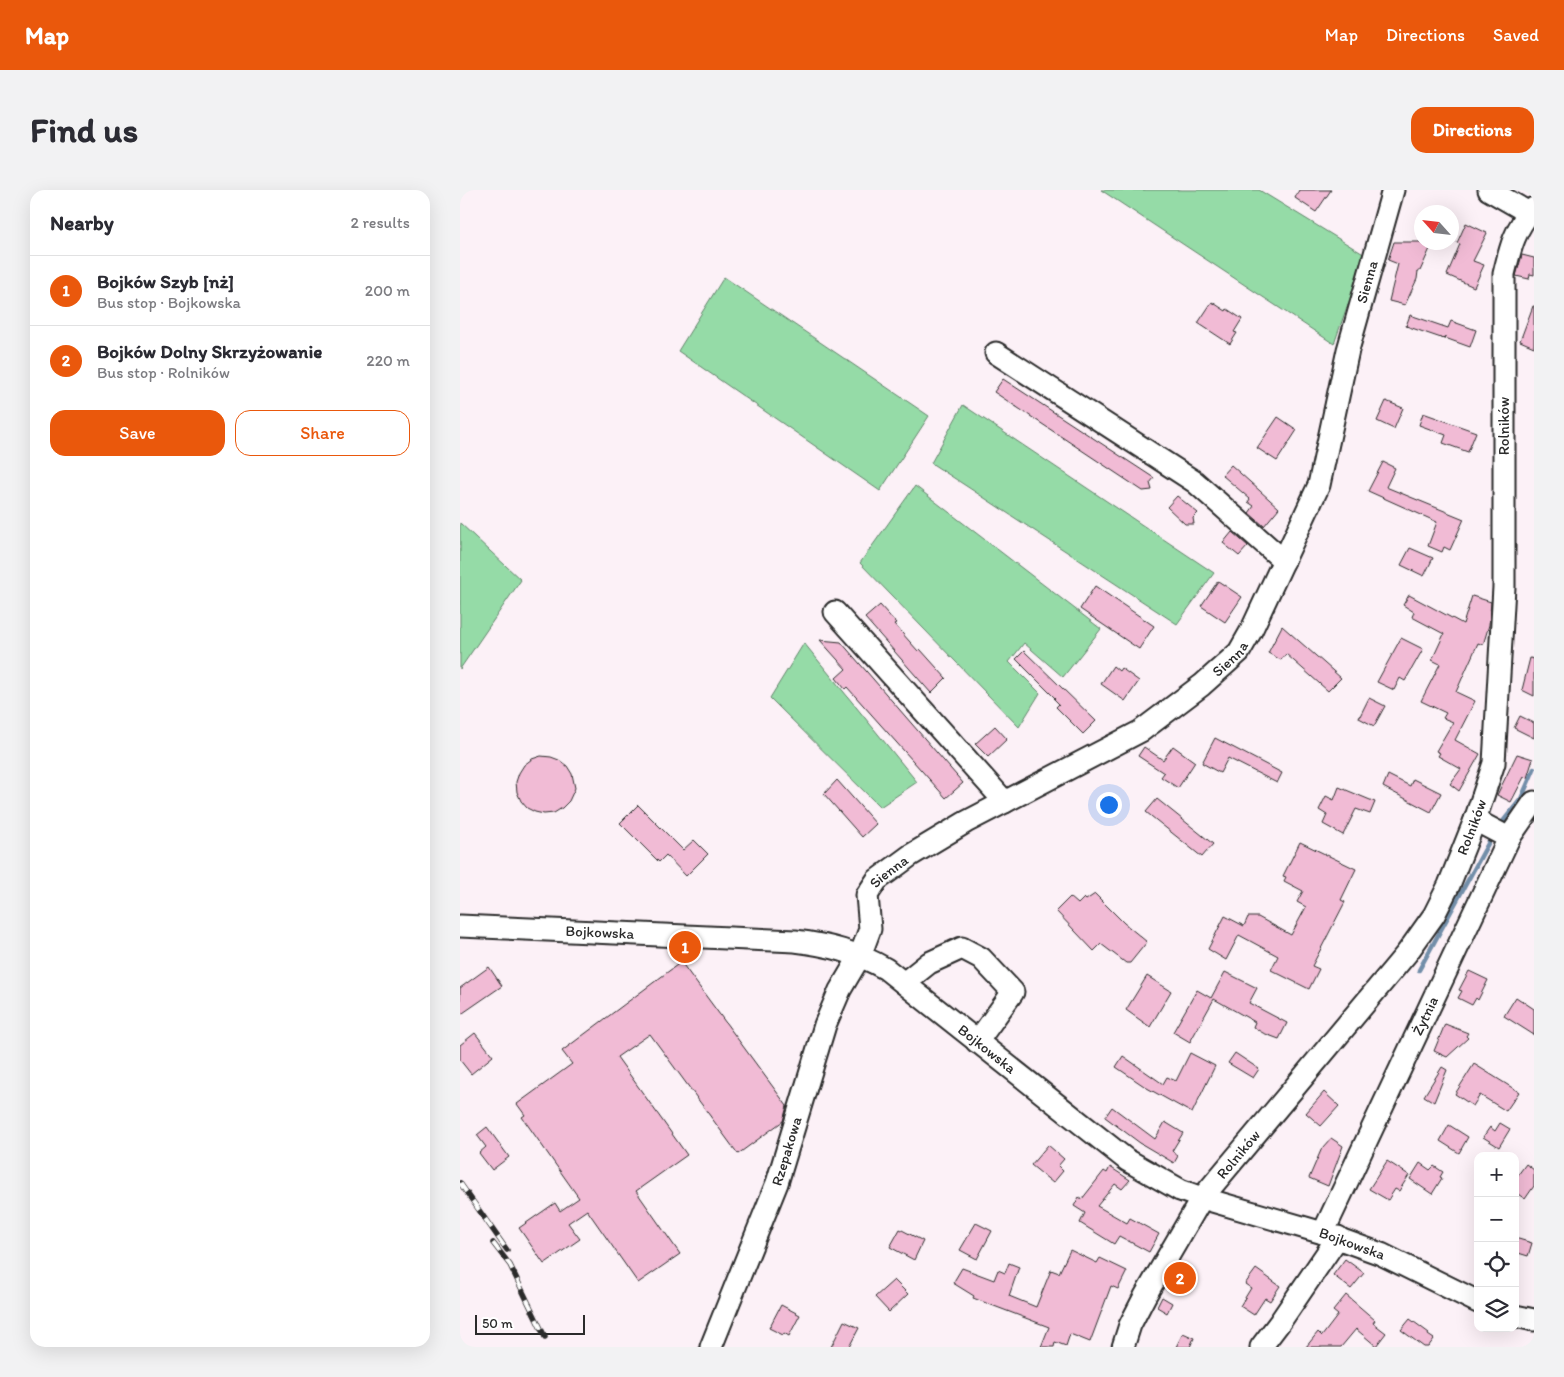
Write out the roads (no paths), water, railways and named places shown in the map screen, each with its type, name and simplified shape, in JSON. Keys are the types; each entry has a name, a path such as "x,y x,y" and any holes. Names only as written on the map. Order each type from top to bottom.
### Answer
{"street":[{"name":"Sienna","path":"860,956 870,929 867,894 876,880 911,855 1005,802 1141,731 1202,685 1239,652 1251,631 1320,485 1348,350 1393,190"},
{"path":"1489,190 1532,210"},
{"name":"Rolników","path":"1123,1347 1130,1325 1145,1296 1202,1198 1412,946 1434,915 1449,885 1475,820 1494,763 1498,720 1504,587 1504,274 1518,227 1532,210"},
{"path":"996,353 1195,482 1284,561"},
{"path":"835,612 1005,802"},
{"name":"Żytnia","path":"1261,1347 1280,1322 1330,1235 1509,838 1534,802"},
{"path":"1475,820 1509,838"},
{"name":"Bojkowska","path":"460,926 795,942 828,946 860,956 886,969 1128,1160 1180,1190 1330,1235 1381,1254 1474,1300"},
{"path":"904,983 929,963 962,948 981,958 1013,992 977,1042"},
{"name":"Rzepakowa","path":"712,1347 777,1183 825,1025 840,990 860,956"},
{"path":"1519,1317 1534,1320"}],"waterway":[{"path":"1501,824 1521,799 1534,769"},
{"path":"1419,970 1491,838"}],"railway":[{"path":"460,1183 507,1250"},
{"path":"493,1243 510,1265 545,1337"}],"place":[{"name":"Bojków Szyb [nż]","path":"685,947"},
{"name":"Bojków Dolny Skrzyżowanie","path":"1180,1278"}]}
